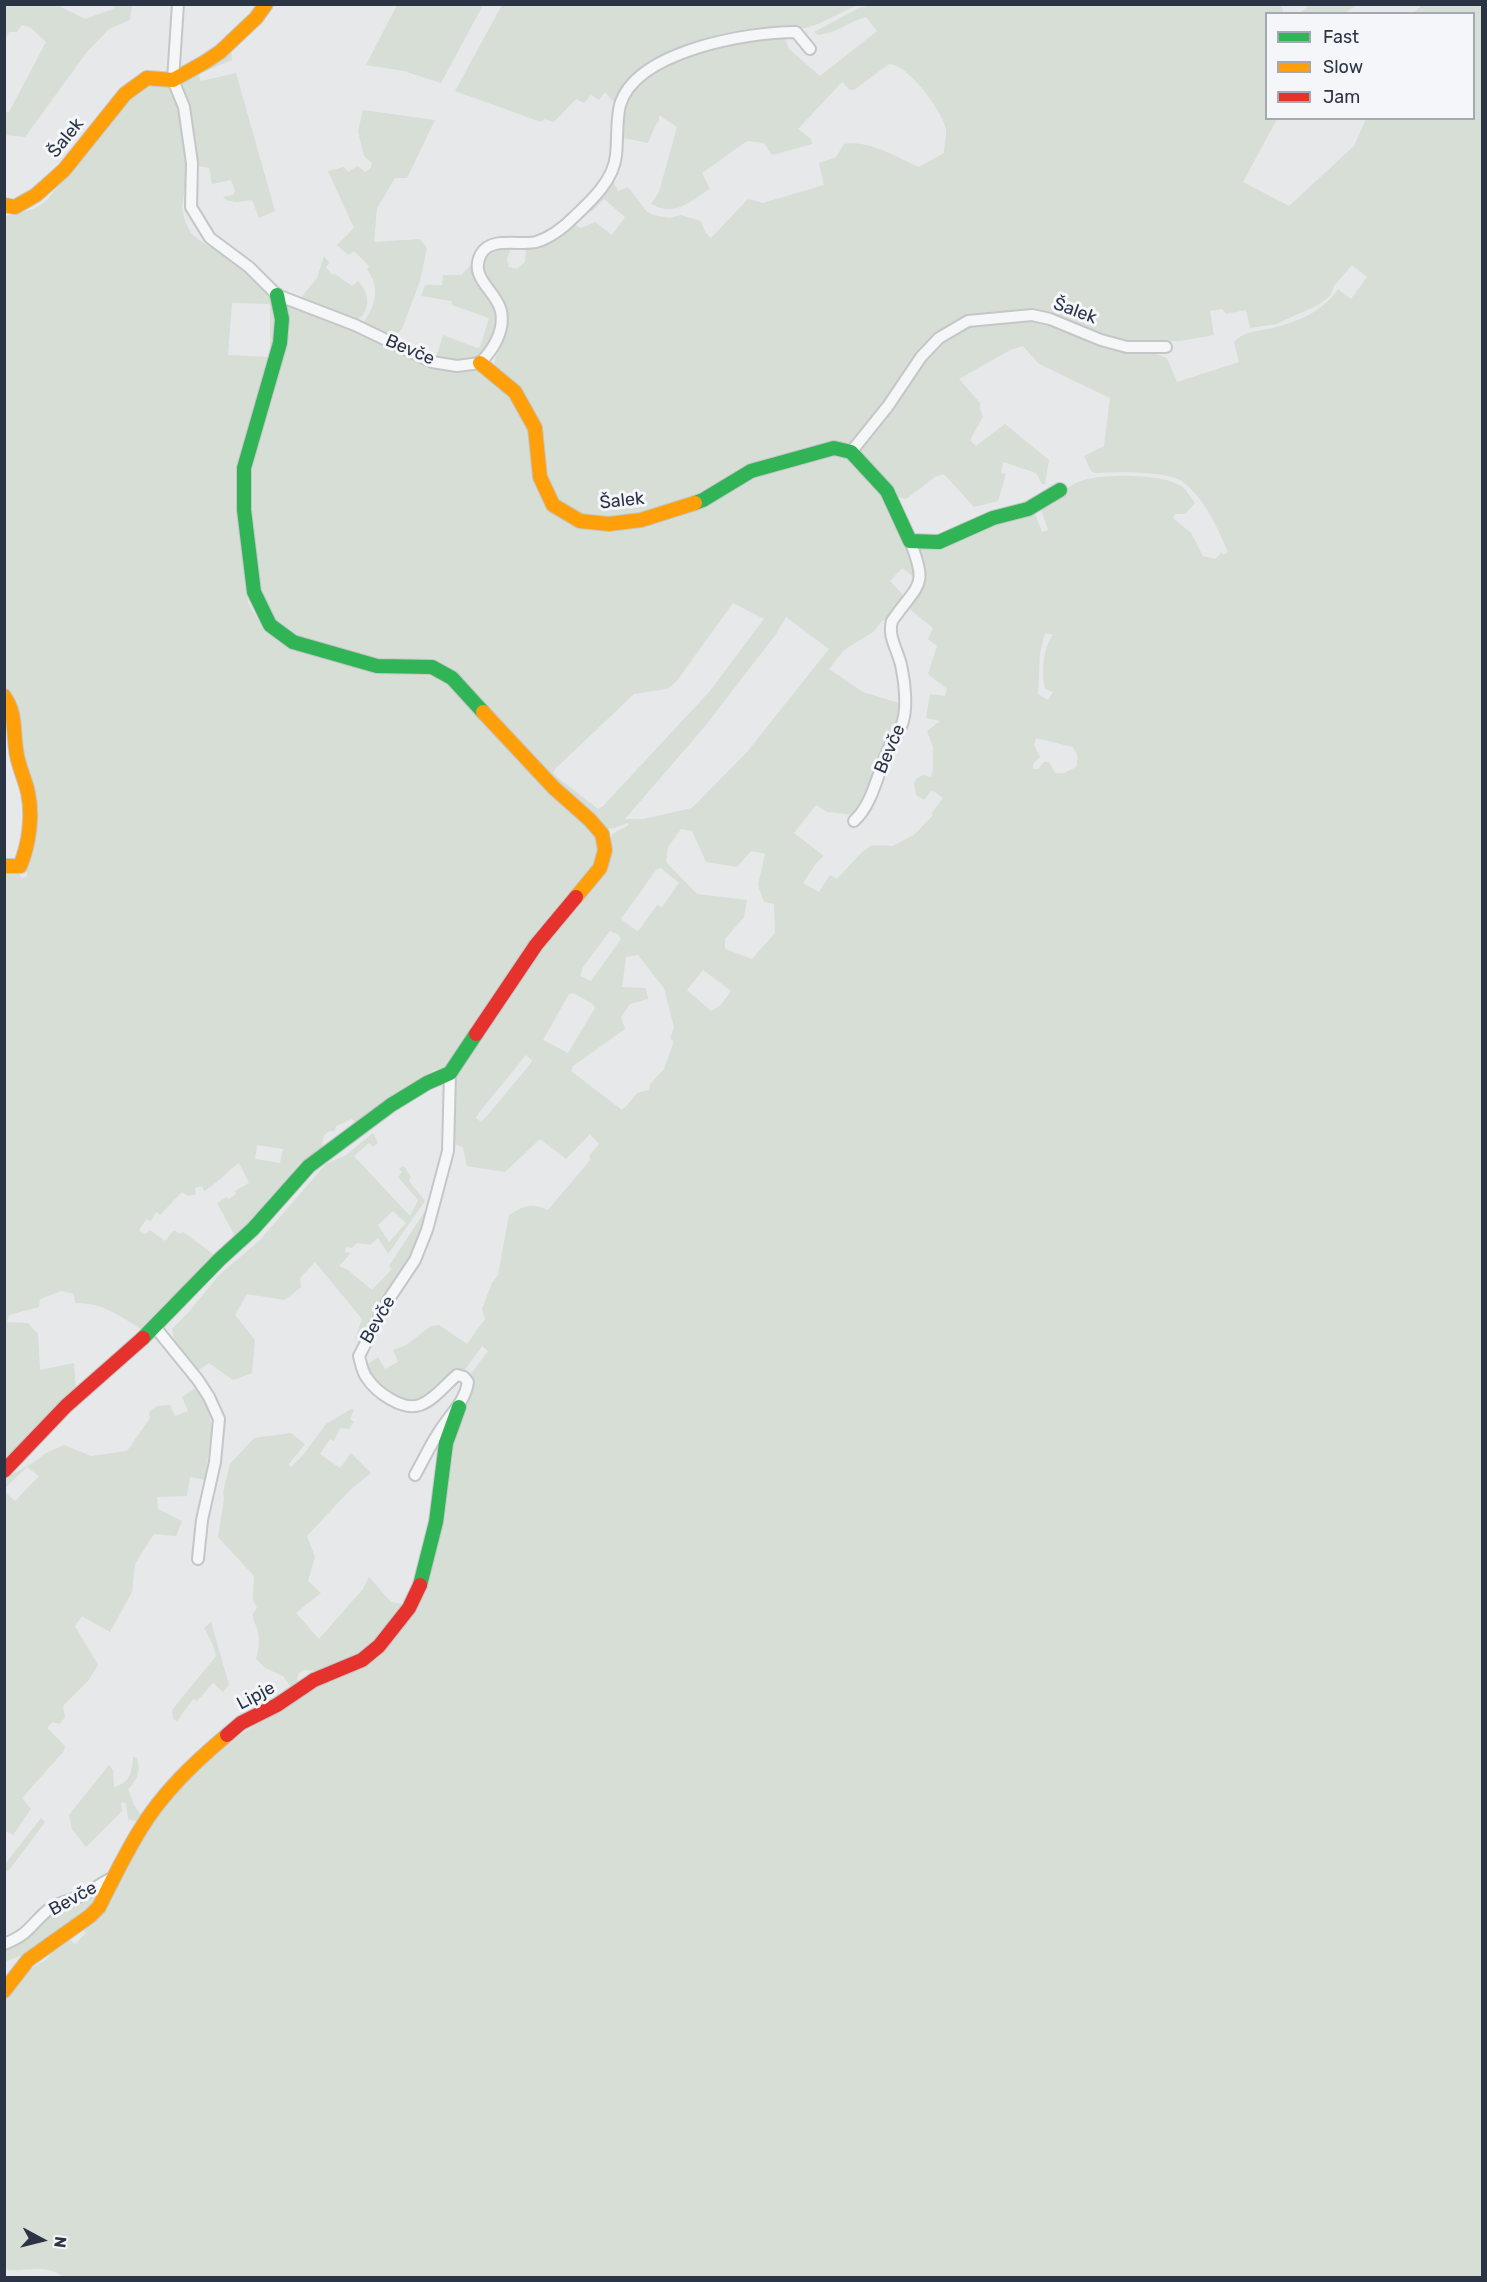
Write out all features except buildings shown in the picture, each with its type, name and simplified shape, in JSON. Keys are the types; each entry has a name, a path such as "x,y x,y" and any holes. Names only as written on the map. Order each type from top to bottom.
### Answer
{"street":[{"path":"173,80 178,4"},
{"path":"173,80 220,52 256,18 266,4"},
{"path":"480,363 495,346 500,329 501,311 479,274 481,253 493,245 535,243 550,237 574,218 607,182 616,157 617,122 621,104 634,81 643,73 671,59 734,38 772,32 796,32 810,49"},
{"name":"Šalek","path":"4,205 15,207 36,195 64,170 125,93 147,78 173,80"},
{"name":"Bevče","path":"173,80 184,107 192,163 191,207 210,238 249,267 277,295 355,325 432,362 457,366 480,363"},
{"path":"4,1471 66,1406 155,1327 213,1266 253,1229 309,1166 391,1106 427,1083 450,1073 536,945 600,868 605,850 602,834 499,731 452,678 432,667 377,666 348,659 293,642 270,625 254,592 244,510 244,468 280,343 282,319 277,295"},
{"name":"Šalek","path":"480,363 515,392 535,428 540,477 553,505 580,521 609,524 641,520 703,500 751,471 834,448 851,452 888,406 921,357 939,338 968,321 1032,315 1050,319 1101,340 1127,346 1166,347"},
{"path":"851,452 887,491 910,541 939,542 993,518 1028,509 1060,490"},
{"name":"Bevče","path":"854,820 860,815 872,791 889,746 903,722 902,668 890,627 921,581 919,562 910,541"},
{"path":"4,696 13,706 17,757 29,800 26,854 20,866 4,866"},
{"name":"Bevče","path":"415,1475 443,1425 459,1407 467,1392 468,1382 464,1377 457,1375 440,1391 417,1406 404,1405 392,1400 367,1379 359,1356 387,1302 415,1260 428,1230 448,1151 450,1073"},
{"path":"155,1327 198,1380 209,1396 219,1419 215,1462 202,1520 198,1559"},
{"name":"Lipje","path":"4,1991 28,1960 90,1916 108,1893 140,1829 163,1798 200,1758 241,1723 277,1705 314,1680 362,1660 379,1646 410,1608 422,1580 436,1522 446,1443 459,1407"},
{"name":"Bevče","path":"4,1944 26,1934 48,1910 64,1900 79,1897 105,1880 115,1877"}],"shaded area":[{"path":"5,4 57,5 85,19 113,9 116,5 132,5 130,20 109,29 87,52 25,137 5,135 5,112 9,112 46,42 30,27 22,25 17,32 9,32 5,40"},
{"path":"877,4 1281,5 1284,12 1265,12 1265,120 1276,120 1243,182 1289,206 1354,146 1366,120 1475,120 1475,12 1414,12 1422,5 1478,5 1482,8 1482,2277 63,2278 58,2273 44,2269 8,2270 4,2266 4,1997 19,1979 46,1960 51,1953 51,1948 66,1936 75,1944 86,1933 81,1927 100,1911 157,1812 219,1748 318,1686 367,1662 383,1648 413,1611 443,1507 451,1433 470,1392 472,1385 470,1375 488,1351 482,1346 464,1371 453,1374 422,1401 413,1404 402,1402 386,1391 372,1378 365,1366 378,1357 385,1369 398,1362 393,1350 406,1345 431,1326 439,1325 467,1344 485,1319 482,1309 492,1283 498,1275 509,1215 528,1206 548,1210 591,1159 589,1156 599,1144 590,1134 566,1159 540,1139 505,1172 467,1166 463,1147 450,1143 451,1094 456,1068 535,951 599,875 605,865 612,834 629,825 627,823 607,829 601,826 548,777 487,710 438,664 413,659 392,664 373,662 298,638 270,620 262,597 249,489 261,422 284,349 287,330 286,306 291,304 374,336 428,366 486,371 494,367 506,314 502,300 484,276 482,262 486,254 494,248 511,248 507,259 509,267 517,269 525,262 526,248 540,246 573,224 581,228 595,222 612,235 625,217 604,199 592,211 586,210 612,179 618,191 628,187 647,212 670,218 681,215 701,221 705,232 711,238 748,199 763,203 824,185 819,163 836,157 844,144 863,144 873,147 919,167 944,153 946,129 932,101 906,72 889,64 854,90 850,90 842,82 798,129 811,139 812,144 772,155 764,143 747,141 702,173 710,189 689,203 668,209 651,204 659,192 677,127 659,115 659,121 648,143 619,137 622,109 633,84 645,73 661,64 702,48 745,38 783,34 789,49 820,76 877,31 866,17 825,34 818,35 814,32 859,8","holes":["1352,265 1367,277 1351,299 1338,289 1325,304 1308,315 1289,323 1241,336 1234,342 1239,362 1177,382 1167,358 1150,352 1097,342 1042,319 1016,319 965,326 931,349 913,371 888,412 869,435 860,454 897,497 906,499 935,477 944,474 974,507 998,501 1006,474 1001,473 1003,462 1036,473 1042,484 1045,484 1049,460 1005,424 976,446 970,440 983,417 979,406 981,404 959,379 1010,350 1023,346 1039,364 1110,398 1104,446 1084,456 1091,471 1165,475 1183,482 1204,505 1228,552 1223,555 1222,552 1215,559 1203,556 1191,533 1173,518 1175,514 1185,514 1195,503 1184,488 1163,479 1132,476 1101,477 1072,485 1055,498 1057,501 1052,505 1048,501 1040,507 1048,530 1042,532 1034,511 1001,518 949,542 927,546 916,544 924,581 920,590 906,606 933,628 928,639 937,646 928,674 947,689 945,696 930,694 926,718 940,721 927,731 933,747 933,769 931,777 923,775 914,783 916,795 924,800 932,790 943,798 932,813 933,815 915,834 893,846 872,845 861,853 837,879 830,875 819,892 803,883 817,862 824,856 794,833 816,805 827,812 855,815 868,796 901,712 902,704 863,692 829,669 844,650 873,632 883,620 887,623 905,597 890,581 902,568 915,578 919,574 889,498 880,486 847,455 846,448 858,440 873,424 906,371 946,329 957,323 995,314 1037,313 1064,322 1090,335 1128,345 1149,346 1164,341 1180,341 1214,335 1210,311 1222,309 1226,314 1246,310 1250,328 1276,324 1318,305 1330,296 1334,286","733,603 764,619 710,691 603,806 598,809 553,772 634,694 667,689 676,682","786,617 829,649 747,752 692,808 644,819 625,819 706,725 776,634","1045,633 1053,635 1045,653 1043,668 1045,689 1053,692 1048,700 1038,694 1040,653","1036,738 1073,747 1078,757 1076,767 1064,773 1055,773 1049,762 1044,762 1038,769 1033,769 1033,764 1040,757 1034,745","681,829 692,831 706,862 737,867 751,851 765,854 758,885 764,902 774,904 775,933 752,959 725,949 725,939 744,917 747,900 697,894 666,862 668,847","661,868 679,883 662,907 657,905 637,931 621,919 656,870","610,931 618,934 621,939 591,981 580,976 583,967","638,955 664,988 674,1027 670,1039 674,1041 664,1069 650,1084 649,1090 637,1093 622,1110 571,1071 573,1066 625,1029 621,1017 630,1004 648,999 646,988 622,987 626,957","703,970 731,991 721,1005 711,1011 687,990","573,993 593,1004 595,1008 568,1053 543,1040 569,994","526,1055 532,1060 487,1116 481,1122 476,1118"]},
{"path":"1310,4 1357,5 1346,12 1300,12"},
{"path":"397,5 483,5 441,83 404,71 366,65"},
{"path":"502,5 857,5 805,28 756,31 650,66 632,78 624,88 617,106 605,92 599,100 591,95 584,103 576,99 554,122 544,119 541,122 455,91"},
{"path":"231,49 232,60 198,74 201,81 236,73 275,211 259,218 252,200 233,202 223,197 233,195 235,191 231,180 212,184 209,168 197,166 196,140 182,83"},
{"path":"148,82 164,83 176,91 189,160 182,207 185,222 191,233 203,243 224,254 246,270 268,292 274,303 279,327 253,420 243,551 248,602 262,627 289,644 436,672 596,835 599,859 449,1066 434,1070 359,1125 352,1119 336,1126 335,1131 329,1131 324,1136 321,1149 271,1197 255,1220 235,1236 217,1203 226,1197 229,1199 236,1194 235,1191 249,1183 239,1163 204,1191 202,1186 195,1188 196,1194 188,1196 182,1192 160,1215 156,1212 151,1221 146,1219 139,1231 146,1234 150,1230 165,1241 174,1230 180,1234 183,1232 216,1256 143,1330 103,1308 75,1303 74,1294 62,1291 40,1299 39,1307 9,1315 7,1322 28,1323 38,1334 40,1370 74,1363 76,1391 5,1470 4,869 17,870 22,878 27,876 29,830 4,693 5,216 34,209 46,201 126,103","holes":["232,303 270,304 270,357 228,355","257,1145 283,1149 280,1163 255,1159"]},
{"path":"363,110 435,120 407,178 395,178 377,208 374,242 420,239 427,248 420,281 402,329 397,334 380,332 363,323 371,311 375,297 374,283 367,270 369,266 354,251 348,255 337,245 354,228 328,171 344,167 348,172 358,166 365,172 370,169 372,163 364,156 358,131"},
{"path":"324,256 329,263 326,267 332,275 335,274 352,286 358,281 365,291 367,308 361,318 355,322 300,299 317,278"},
{"path":"472,264 474,272 498,310 493,340 477,361 436,358 443,335 477,348 480,347 489,318 452,305 451,301 421,296 425,285 442,285 443,275 461,275"},
{"path":"373,1133 378,1143 373,1147 369,1143 354,1156 410,1216 418,1200 398,1177 402,1172 399,1169 404,1166 411,1177 409,1181 425,1201 388,1254 378,1238 370,1245 357,1243 352,1248 346,1247 345,1252 351,1253 339,1266 348,1270 372,1290 392,1269 389,1266 429,1205 426,1222 412,1256 362,1338 355,1339 362,1319 315,1262 300,1278 301,1287 285,1300 247,1294 235,1315 255,1340 252,1373 233,1380 209,1363 197,1371 175,1343 172,1329 219,1275 259,1241 326,1164 346,1155","holes":["393,1211 406,1223 389,1242 378,1225"]},
{"path":"197,1387 207,1402 212,1427 205,1480 190,1477 187,1496 157,1497 158,1509 182,1521 176,1536 154,1534 135,1564 132,1592 110,1632 82,1616 75,1626 98,1665 88,1681 63,1706 65,1717 60,1724 52,1722 47,1728 65,1746 64,1751 22,1798 31,1809 13,1835 4,1830 5,1492 15,1501 39,1476 27,1467 5,1488 5,1478 46,1453 64,1445 91,1456 127,1451 150,1418 149,1412 157,1406 170,1405 175,1416 188,1411 182,1397"},
{"path":"351,1409 354,1410 350,1419 354,1422 349,1429 340,1428 334,1441 330,1439 320,1454 340,1468 351,1453 371,1473 350,1490 307,1536 315,1557 308,1581 321,1593 296,1613 319,1639 363,1589 369,1577 391,1602 407,1605 373,1647 317,1671 304,1670 298,1674 297,1683 291,1687 283,1676 265,1668 256,1659 259,1639 253,1617 257,1608 253,1600 254,1576 218,1537 223,1492 230,1464 254,1438 291,1433 305,1444 289,1464 291,1467 304,1454 326,1424"},
{"path":"211,1622 229,1685 223,1692 213,1683 197,1701 193,1699 177,1721 173,1719 172,1710 216,1656 204,1628"},
{"path":"133,1757 137,1758 138,1771 134,1783 128,1789 134,1805 143,1818 136,1821 128,1819 126,1803 121,1802 122,1811 86,1847 72,1829 69,1815 109,1765 113,1770 114,1787 124,1783 131,1772"},
{"path":"41,1818 45,1822 5,1873 5,1864"},
{"path":"104,1884 99,1904 34,1950 5,1962 4,1948 18,1945 48,1916 85,1899"}],"traffic: fast":[{"path":"277,295 282,319 280,343 244,468 244,510 254,592 270,625 293,642 377,666 432,667 452,678 483,712"},
{"path":"695,503 751,471 834,448 851,452 887,491 910,541 939,542 993,518 1028,509 1060,490"},
{"path":"143,1338 220,1259 253,1229 309,1166 391,1105 427,1083 450,1073 476,1034"},
{"path":"420,1585 436,1522 446,1443 459,1407"}],"traffic: slow":[{"path":"4,205 15,207 36,195 64,170 125,94 147,78 173,80 205,62 220,52 256,18 266,4"},
{"path":"480,363 515,392 535,428 540,477 553,505 580,521 609,524 641,520 695,503"},
{"path":"4,696 12,715 19,766 27,787 30,811 28,839 20,866 4,866"},
{"path":"483,712 554,788 590,820 602,834 605,850 600,868 576,897"},
{"path":"4,1991 28,1960 90,1916 99,1907 129,1849 158,1803 191,1767 227,1735"}],"traffic: jam":[{"path":"476,1034 536,945 576,897"},
{"path":"4,1471 66,1406 143,1338"},
{"path":"227,1735 241,1723 277,1705 314,1680 362,1660 379,1646 409,1608 420,1585"}]}
